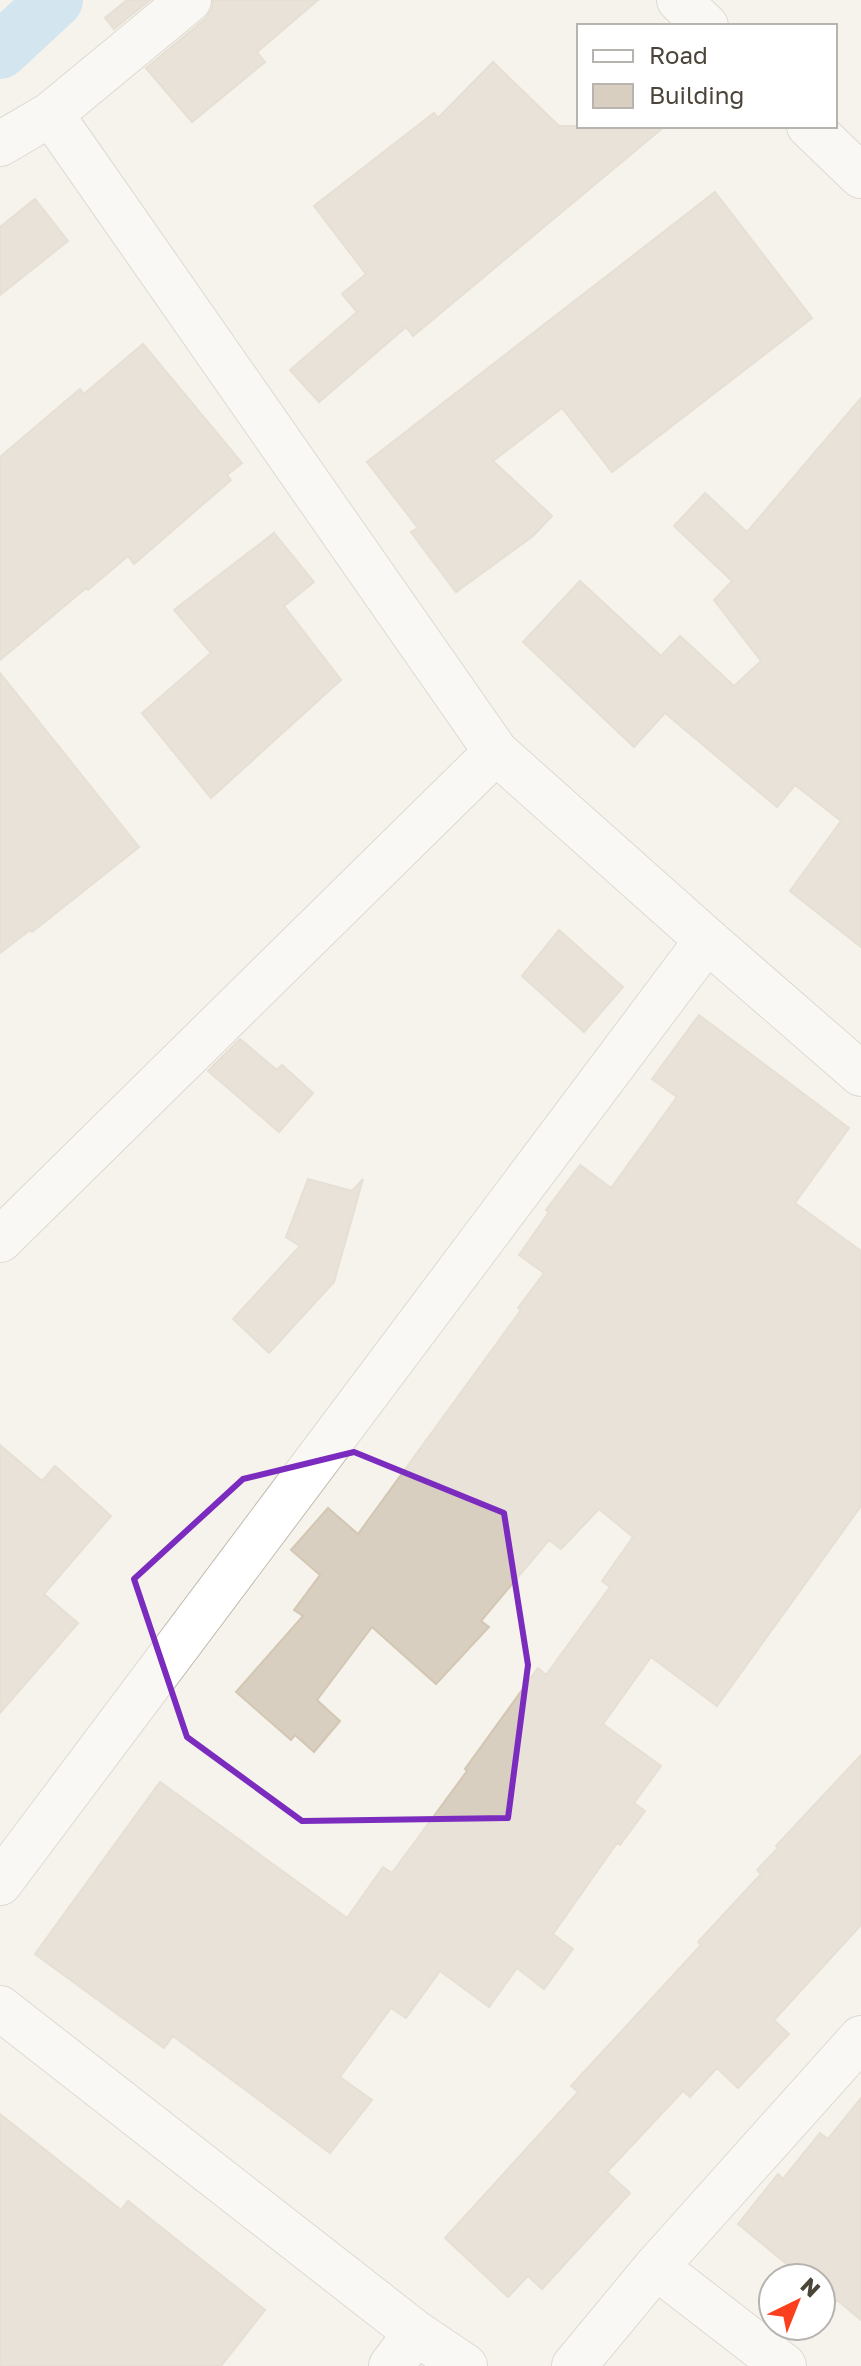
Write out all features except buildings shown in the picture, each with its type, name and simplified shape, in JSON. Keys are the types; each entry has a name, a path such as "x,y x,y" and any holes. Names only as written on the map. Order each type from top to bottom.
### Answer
{"street":[{"path":"0,144 51,114 189,0"},
{"path":"679,0 704,24"},
{"path":"51,114 496,752 861,1074"},
{"path":"811,128 861,176"},
{"path":"0,1240 496,752"},
{"path":"0,1883 707,940"},
{"path":"0,2008 404,2350 465,2366"},
{"path":"574,2366 656,2267 861,2038"},
{"path":"656,2267 784,2366"}],"highlighted area":[{"path":"354,1452 504,1513 528,1665 508,1818 302,1821 187,1737 134,1579 243,1479"}],"waterway":[{"path":"0,51 55,0"}]}
